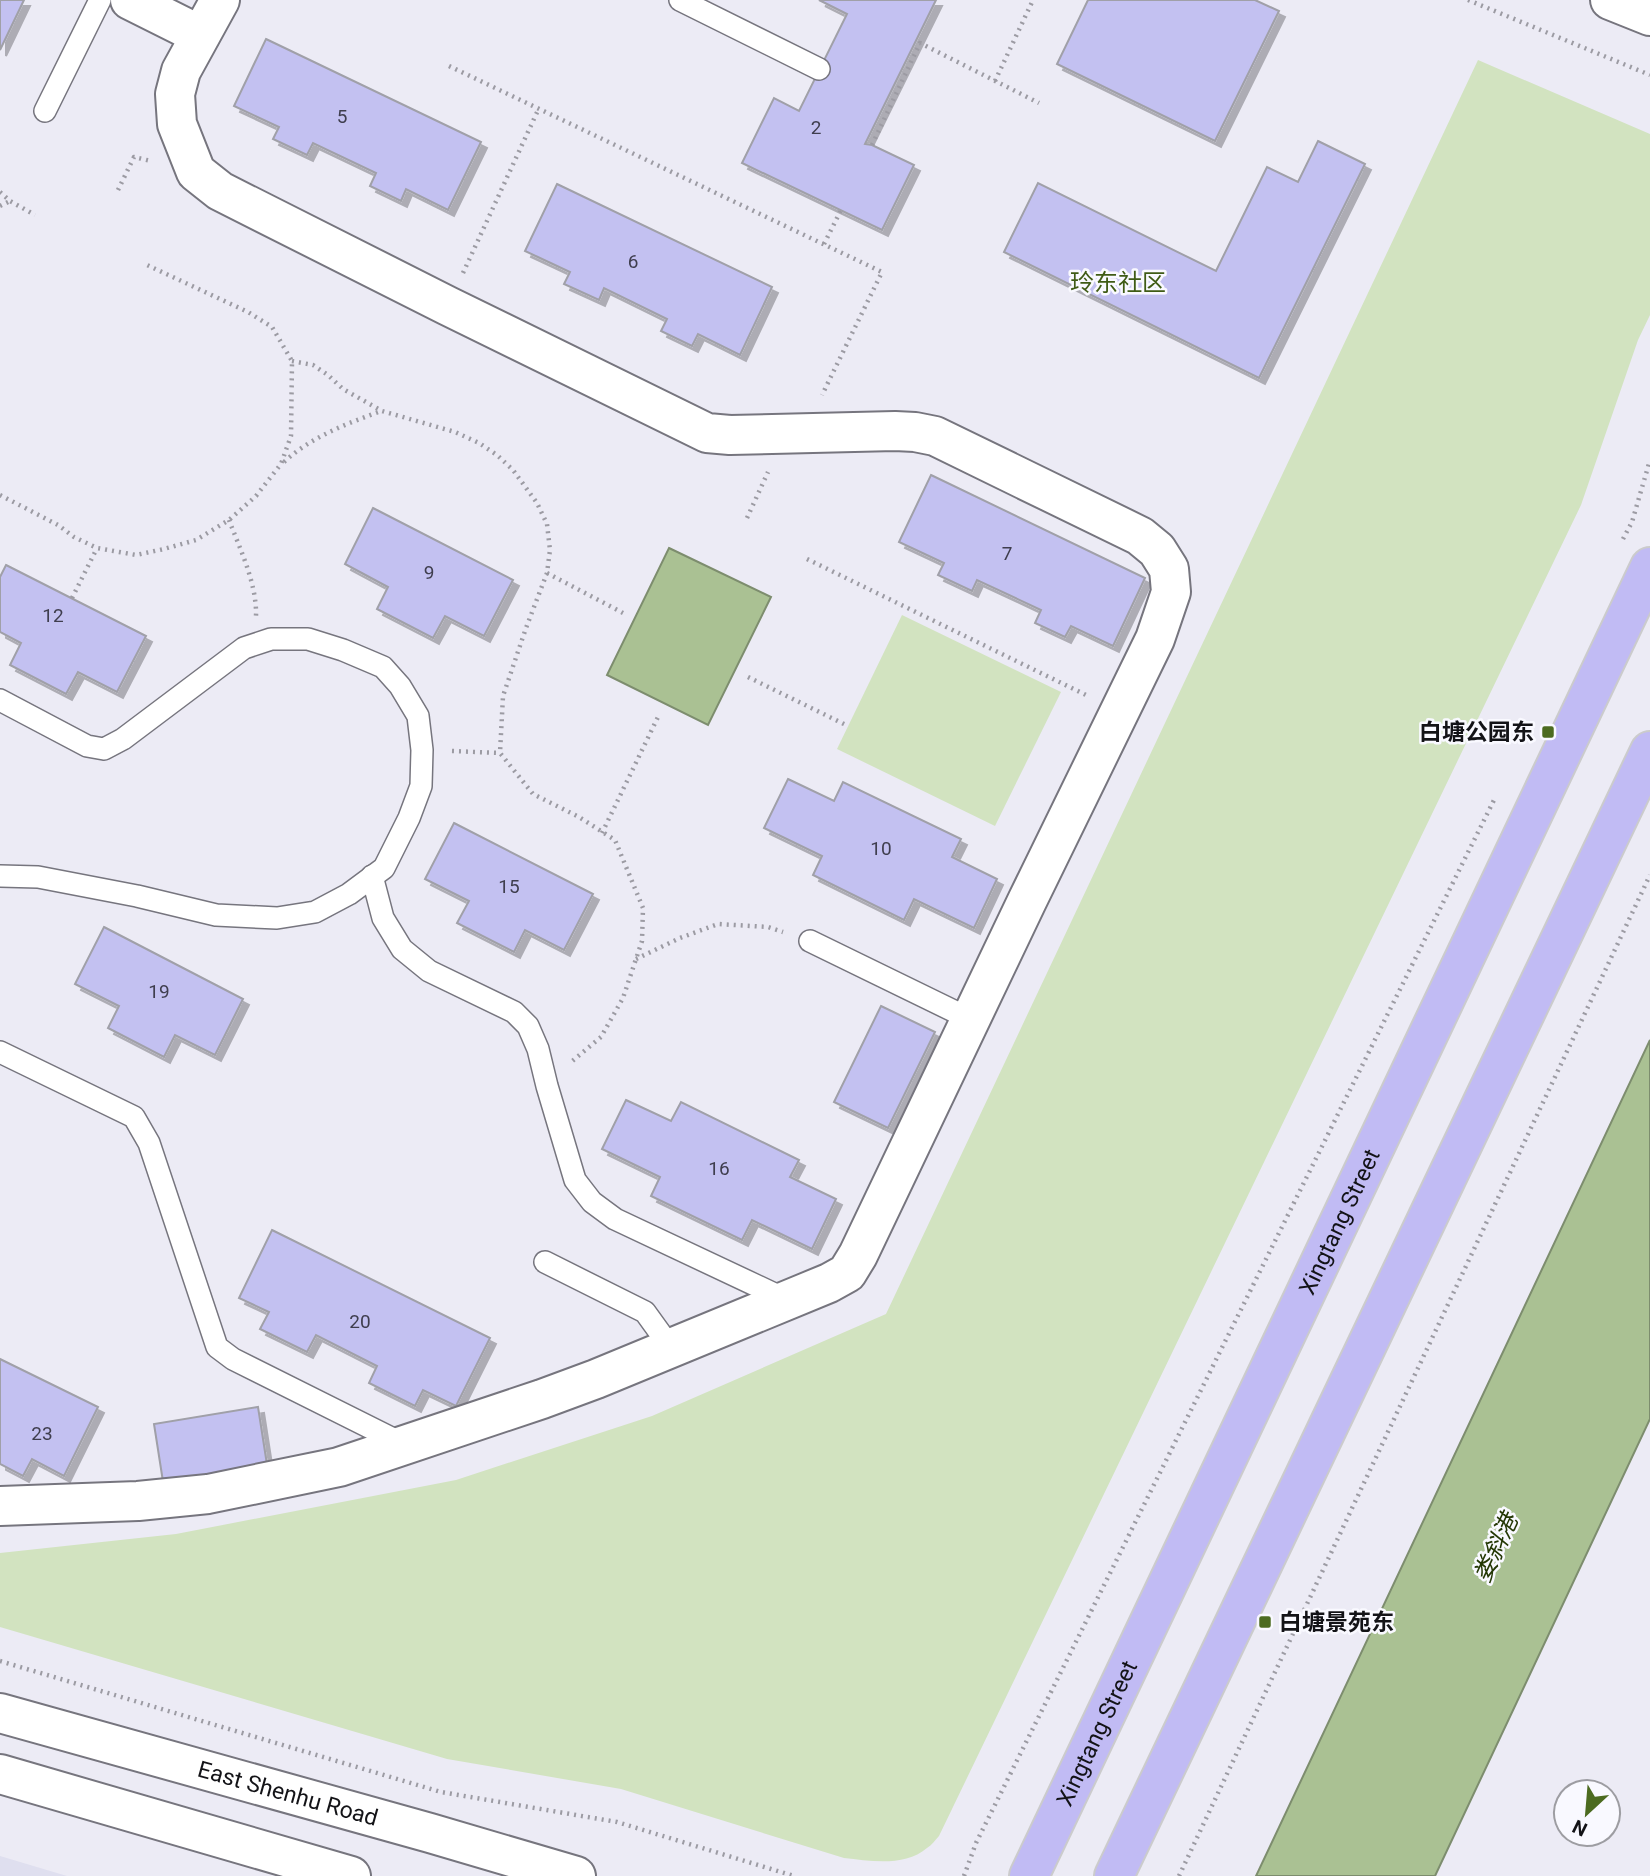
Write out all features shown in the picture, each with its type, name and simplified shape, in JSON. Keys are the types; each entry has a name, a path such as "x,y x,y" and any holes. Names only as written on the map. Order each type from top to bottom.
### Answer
{"main road":[{"name":"Xingtang Street","path":"1029,1876 1635,557"},
{"path":"1114,1876 1650,751"}],"street":[{"path":"130,0 200,35"},
{"path":"0,1506 138,1502 208,1494 339,1467 542,1399 829,1283 847,1273 1155,639 1171,592 1169,569 1157,550 1140,536 935,436 895,431 730,435 707,433 220,191 196,172 177,124 175,94 181,71 220,0"},
{"path":"1610,0 1650,16"},
{"name":"East Shenhu Road","path":"0,1713 576,1876"},
{"path":"0,1774 351,1876"}],"lane":[{"path":"46,111 100,0"},
{"path":"680,0 820,69"},
{"path":"0,700 87,746 104,749 123,739 244,648 271,639 308,639 344,650 383,667 400,685 418,716 422,750 421,786 409,818 384,868 349,894 315,912 276,918 216,915 38,877 0,876"},
{"path":"372,876 383,918 402,949 429,971 514,1012 527,1026 538,1049 575,1180 592,1202 615,1219 787,1300"},
{"path":"810,941 970,1019"},
{"path":"0,1052 134,1117 149,1143 217,1347 233,1359 405,1445"},
{"path":"545,1262 645,1312 671,1348"}],"path":[{"path":"995,81 1033,0"},
{"path":"1468,0 1650,75"},
{"path":"872,145 920,43 1039,103"},
{"path":"449,66 882,272 747,518"},
{"path":"447,306 539,108"},
{"path":"0,192 35,215"},
{"path":"0,206 10,201"},
{"path":"824,244 841,210"},
{"path":"147,265 248,312 272,327 292,361 291,436 281,464"},
{"path":"292,361 313,365 343,389 382,411 455,432 480,443 513,470 530,491 547,524 550,550 547,573 503,696 500,753 533,794 579,817 615,840 643,908 642,941 623,998 601,1037 565,1067 544,1070"},
{"path":"0,495 97,548 136,555 145,554 196,540 229,520 256,496 281,464 294,453 319,437 382,411"},
{"path":"1635,557 1632,522 1650,460"},
{"path":"229,520 256,607 255,645"},
{"path":"72,598 97,548"},
{"path":"807,559 1119,711"},
{"path":"547,573 623,612"},
{"path":"748,677 848,726"},
{"path":"1061,692 1064,685"},
{"path":"602,833 658,717"},
{"path":"422,750 500,753"},
{"path":"964,1876 982,1831 1496,796"},
{"path":"1178,1876 1650,875"},
{"path":"636,959 718,924 768,927 810,941"},
{"path":"0,1661 441,1792 617,1822 794,1876"}],"shaded area":[{"path":"1478,60 1650,134 1650,315 1638,340 1581,505 939,1836 932,1844 918,1854 898,1860 844,1858 621,1789 447,1759 0,1627 0,1553 176,1534 456,1480 652,1416 886,1314"},
{"path":"902,615 1061,692 995,826 837,749"},
{"path":"0,1856 67,1876 0,1876"}],"water":[{"path":"669,548 771,597 708,725 607,675"},
{"name":"娄斜港","path":"1650,1040 1650,1419 1435,1876 1256,1876"}],"building":[{"path":"0,0 24,0 0,50"},
{"path":"819,0 936,0 865,144 914,165 882,230 742,163 774,98 799,111 847,14"},
{"path":"1088,0 1255,0 1279,11 1215,141 1057,64"},
{"path":"266,39 481,142 448,210 406,189 401,201 370,186 376,173 313,143 307,155 273,139 279,127 234,106"},
{"path":"1318,141 1365,164 1259,378 1004,252 1038,183 1216,271 1267,167 1298,182"},
{"path":"557,184 772,287 740,355 698,334 692,346 661,331 667,319 604,288 599,300 564,284 570,272 525,251"},
{"path":"931,475 1145,578 1113,646 1071,626 1065,637 1035,623 1041,610 977,580 972,591 938,575 944,563 899,542"},
{"path":"373,508 513,580 484,636 445,616 433,638 377,609 388,587 345,564"},
{"path":"6,565 146,636 117,692 78,672 66,694 10,665 21,643 0,632 0,577"},
{"path":"788,779 834,801 843,782 961,839 952,857 997,879 974,928 914,899 904,920 813,875 822,856 764,828"},
{"path":"454,823 593,894 564,950 525,930 514,952 457,923 469,901 425,879"},
{"path":"104,927 243,999 215,1055 175,1035 164,1057 108,1028 119,1006 75,984"},
{"path":"881,1006 935,1032 888,1128 834,1102"},
{"path":"626,1100 671,1121 681,1102 799,1160 790,1177 836,1199 812,1249 752,1220 742,1240 651,1196 660,1177 602,1149"},
{"path":"272,1230 490,1338 456,1406 423,1390 415,1406 369,1383 377,1366 316,1335 307,1352 260,1329 269,1312 239,1298"},
{"path":"0,1359 98,1407 64,1476 32,1459 23,1476 0,1464"},
{"path":"258,1407 268,1471 164,1488 154,1424"}],"place":[{"name":"白塘公园东","path":"1548,732"},
{"name":"白塘景苑东","path":"1265,1622"}],"district":[{"name":"玲东社区","path":"1118,283"}]}
